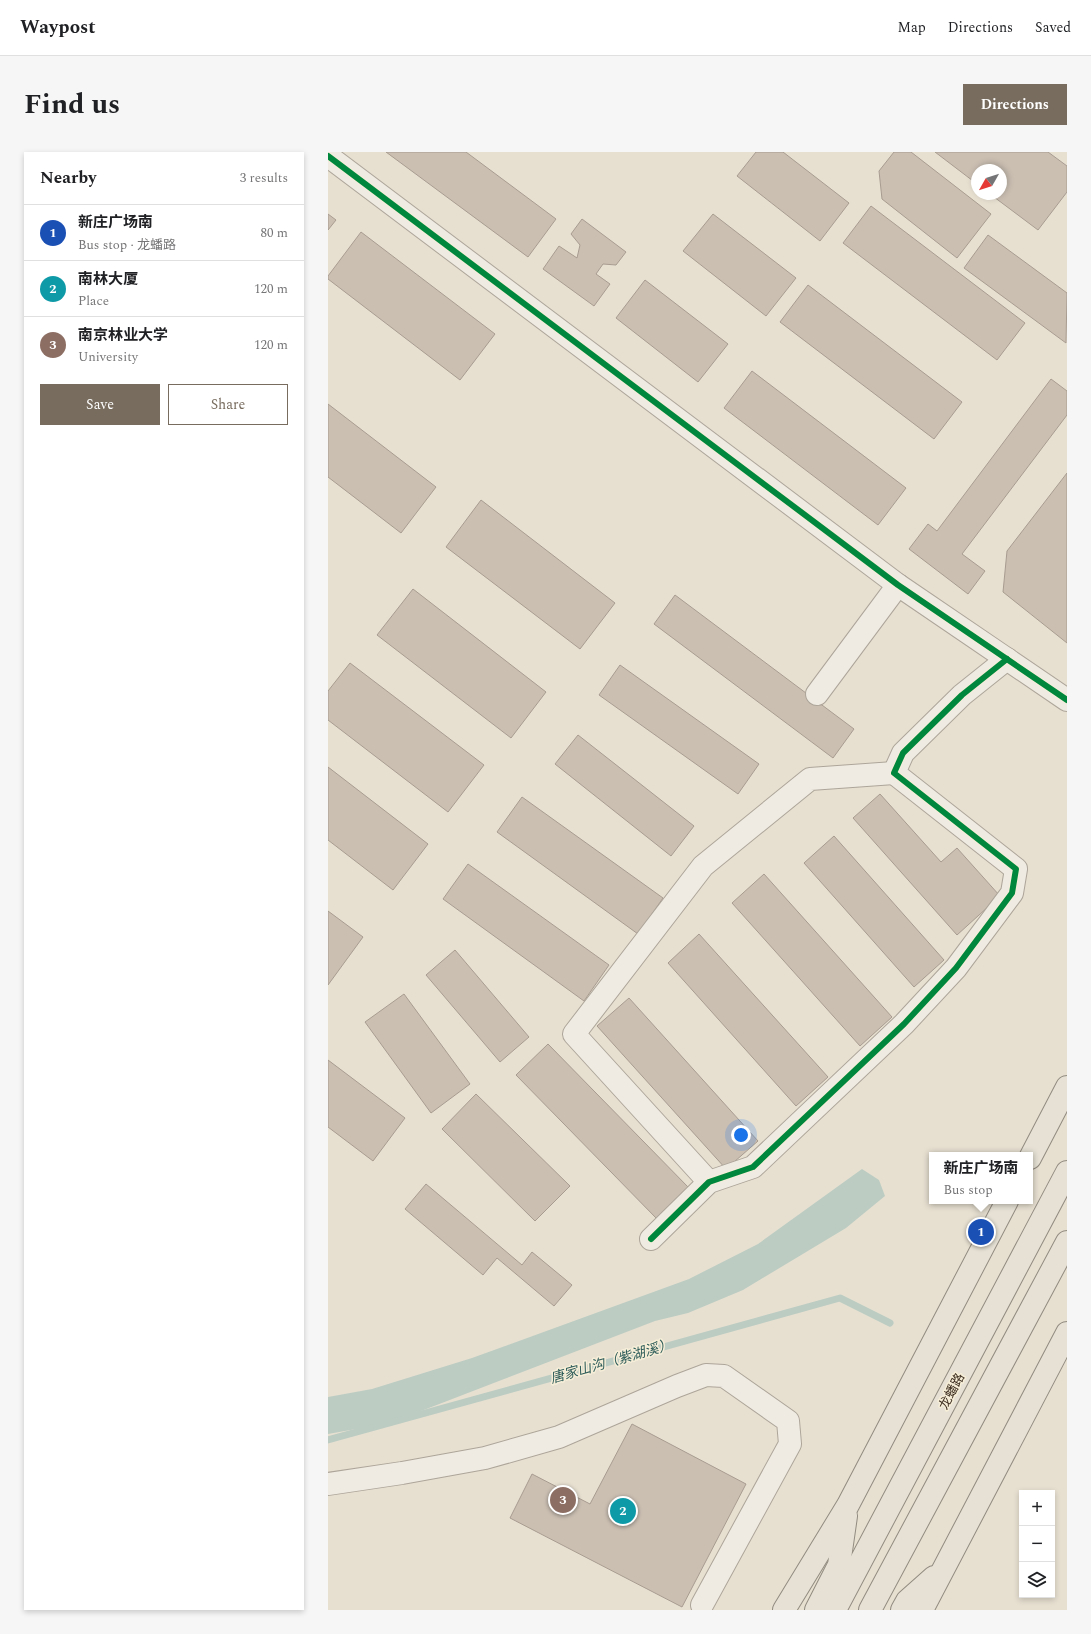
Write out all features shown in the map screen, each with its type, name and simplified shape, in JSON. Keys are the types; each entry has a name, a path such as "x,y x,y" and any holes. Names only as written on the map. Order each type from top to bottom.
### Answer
{"main road":[{"path":"1033,1152 1067,1087"},
{"name":"龙蟠路","path":"835,1610 1067,1172"},
{"path":"784,1610 848,1505 1005,1204"},
{"path":"870,1610 1067,1242"},
{"path":"910,1607 942,1571 1067,1333"},
{"path":"816,1610 839,1565 848,1505"}],"street":[{"path":"333,156 898,585 1067,700"},
{"path":"817,694 898,585"},
{"path":"894,773 903,753 962,695 1007,659"},
{"path":"652,1239 710,1182 753,1167 904,1024 956,968 1012,893 1016,869 894,773 810,779 703,866 574,1034 710,1182"},
{"path":"328,1484 402,1473 485,1458 560,1438 677,1386 706,1375 724,1376 788,1421 790,1444 702,1605"}],"shaded area":[{"path":"862,1169 879,1180 885,1196 846,1228 743,1290 688,1313 655,1321 390,1423 328,1434 328,1397 372,1389 472,1358 689,1279 758,1244"}],"building":[{"path":"386,152 466,152 556,219 528,257"},
{"path":"756,152 783,152 849,203 820,241 737,176"},
{"path":"894,152 911,152 991,214 957,258 882,199 879,171"},
{"path":"935,152 1048,152 1067,166 1067,192 1038,230 998,200 1007,200 1007,164 971,164 971,179"},
{"path":"871,206 1025,323 997,360 843,243"},
{"path":"328,214 336,220 328,230"},
{"path":"713,214 796,278 766,316 683,251"},
{"path":"582,219 626,252 616,265 603,264 596,274 610,284 594,306 543,269 559,246 577,258 580,245 571,234"},
{"path":"361,232 495,334 460,380 328,279 328,276"},
{"path":"988,235 1067,293 1066,343 964,268"},
{"path":"645,280 728,344 698,382 616,318"},
{"path":"808,285 962,402 934,439 780,322"},
{"path":"752,371 906,488 878,525 724,408"},
{"path":"1051,379 1067,391 1067,415 962,554 985,571 968,594 909,549 928,524 937,531"},
{"path":"328,404 436,487 401,533 328,477"},
{"path":"1067,473 1067,643 1003,592 1007,551"},
{"path":"481,500 615,603 580,649 446,547"},
{"path":"413,589 546,692 511,738 377,635"},
{"path":"675,595 854,729 833,758 654,624"},
{"path":"350,663 484,765 448,812 328,720 328,691"},
{"path":"620,665 759,764 738,794 599,695"},
{"path":"578,735 694,826 671,856 555,764"},
{"path":"328,767 428,844 393,890 328,840"},
{"path":"880,794 941,862 957,848 1000,896 957,935 853,818"},
{"path":"522,797 663,898 638,934 497,832"},
{"path":"834,836 944,960 914,987 804,863"},
{"path":"468,864 609,965 584,1001 443,899"},
{"path":"764,874 892,1017 860,1046 732,903"},
{"path":"328,911 363,937 328,985"},
{"path":"699,934 828,1077 796,1106 668,963"},
{"path":"455,950 529,1037 500,1062 426,975"},
{"path":"404,994 470,1084 431,1113 365,1022"},
{"path":"629,998 758,1141 726,1169 597,1026"},
{"path":"548,1044 689,1188 657,1219 516,1075"},
{"path":"328,1060 405,1118 373,1161 328,1127"},
{"path":"476,1094 570,1186 535,1221 442,1129"},
{"path":"426,1184 522,1265 532,1252 572,1285 554,1306 497,1258 483,1275 405,1209"},
{"path":"632,1424 746,1484 682,1607 510,1518 532,1474 590,1504"}],"waterway":[{"name":"唐家山沟（紫湖溪）","path":"328,1440 840,1298 890,1323"}],"cycle path":[{"path":"328,156 898,585 1067,700"},
{"path":"651,1239 709,1182 753,1167 904,1024 956,968 1012,893 1016,869 894,773 903,753 962,695 1007,659"}],"place":[{"name":"新庄广场南","path":"981,1232"},
{"name":"南京林业大学","path":"563,1500"},
{"name":"南林大厦","path":"623,1511"}]}
